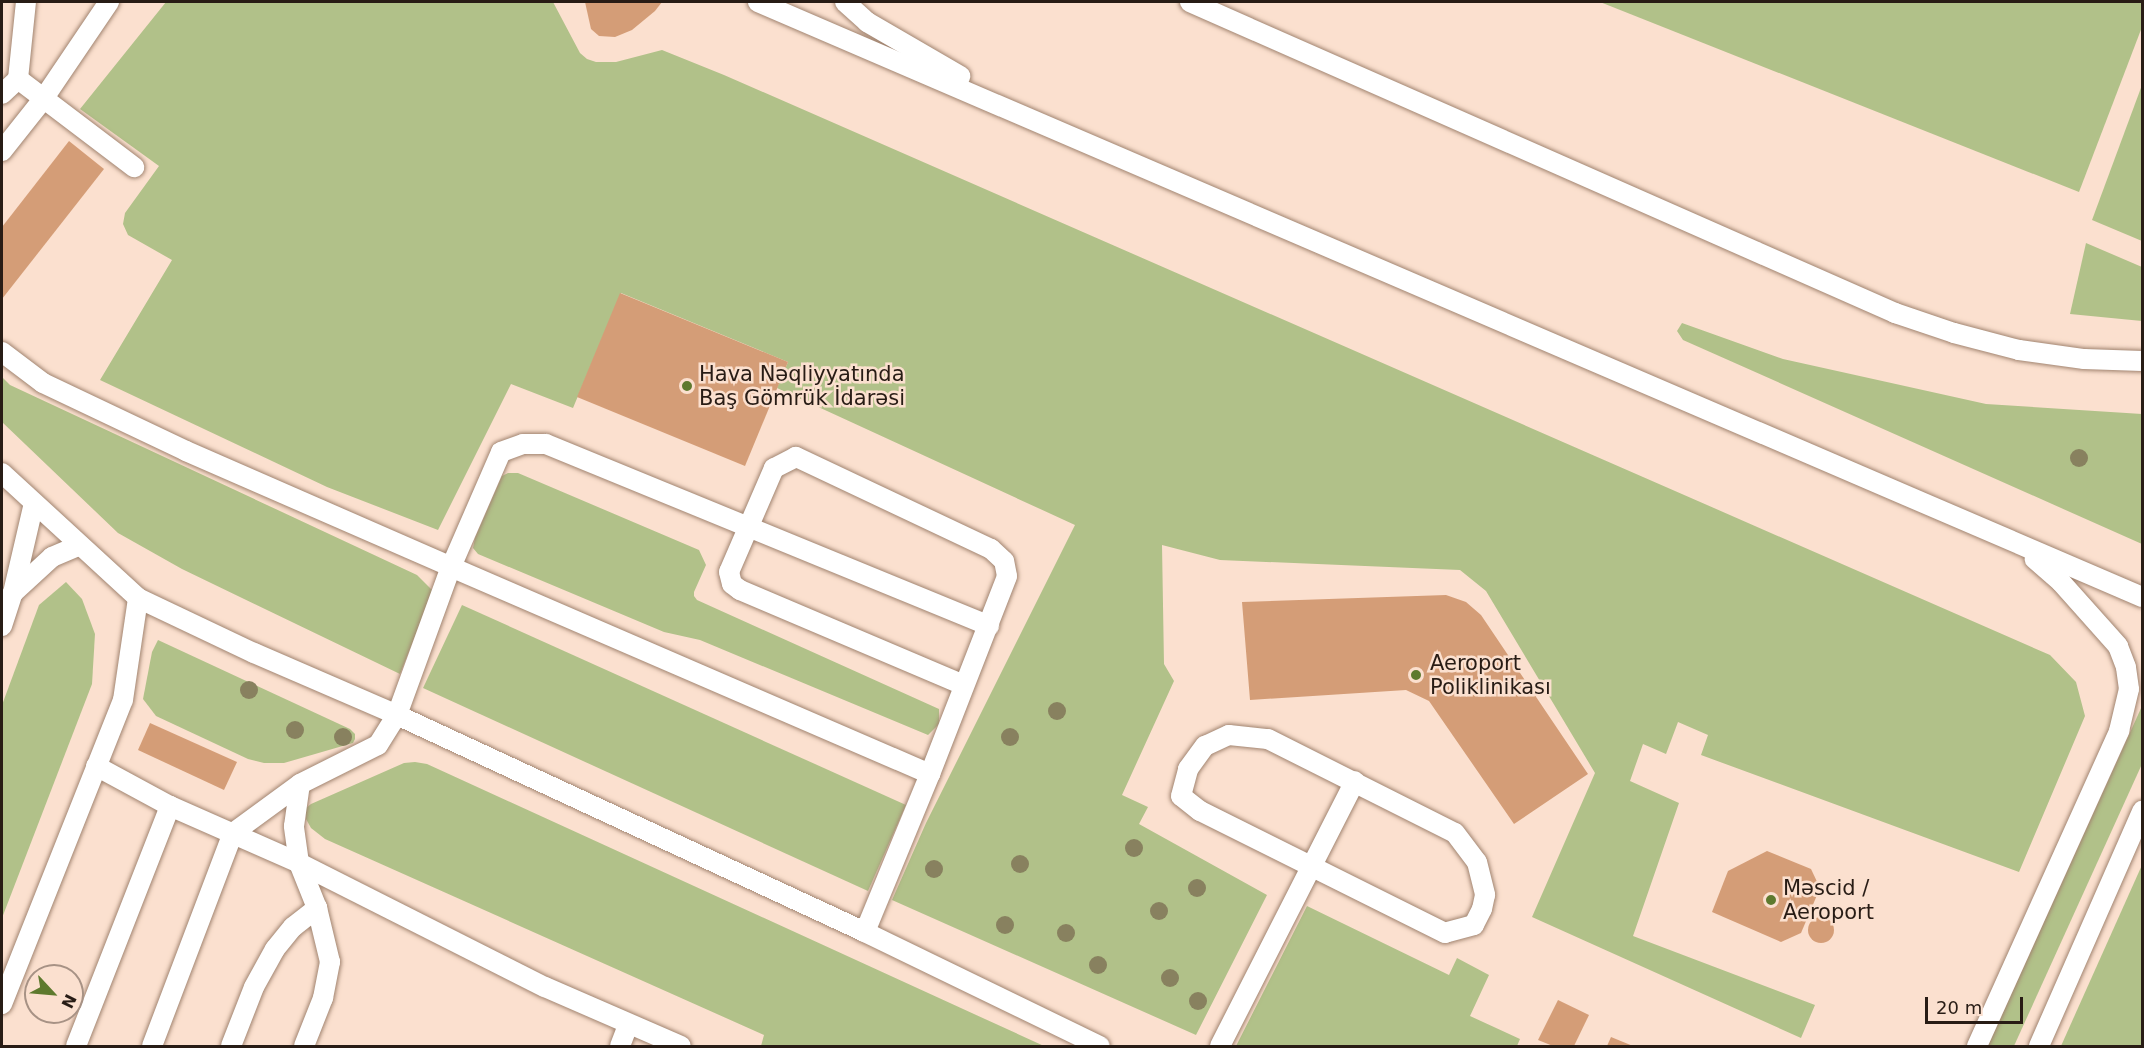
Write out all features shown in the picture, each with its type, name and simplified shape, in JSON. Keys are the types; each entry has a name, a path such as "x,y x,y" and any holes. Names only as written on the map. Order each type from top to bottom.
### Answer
{"lane":[{"path":"2,93 18,79 26,2"},
{"path":"2,151 44,98 109,2"},
{"path":"758,2 2022,548 2142,597"},
{"path":"844,2 867,22 1035,120"},
{"path":"1190,2 1895,313 1954,333 2019,350 2084,359 2142,361"},
{"path":"18,79 134,167"},
{"path":"2,352 43,383 186,452 930,774"},
{"path":"152,1047 233,833 300,784 378,745 397,715 451,567 501,452 523,444 546,444 989,626"},
{"path":"865,932 930,774 1007,576 1004,561 991,549 796,457 774,468 729,572 732,584 740,590 964,685"},
{"path":"2,473 138,598 254,653 397,715 865,932 1100,1047"},
{"path":"2,626 13,593 34,503"},
{"path":"13,593 52,557 80,545"},
{"path":"1977,1047 2119,731 2129,689 2126,667 2118,646 2061,582 2022,548"},
{"path":"2,1004 123,700 138,598"},
{"path":"1229,735 1268,739 1355,782 1455,833 1477,862 1485,895 1474,926 1445,933 1310,867 1194,806 1181,796 1188,770 1205,746 1229,735"},
{"path":"96,766 170,806 299,863 545,987 681,1047"},
{"path":"1220,1047 1355,782"},
{"path":"300,784 294,826 299,863 317,908 330,962 323,998 304,1047"},
{"path":"76,1047 170,806"},
{"path":"2039,1047 2142,811"},
{"path":"231,1047 254,987 276,949 292,927 317,908"},
{"path":"620,1047 628,1024"}],"green space":[{"path":"166,2 553,2 580,53 587,59 596,62 616,62 662,50 724,75 2050,655 2076,682 2085,716 2019,872 1701,755 1708,735 1678,722 1666,754 1643,744 1630,781 1679,803 1633,936 1815,1005 1801,1038 1532,917 1595,773 1486,591 1460,570 1220,560 1162,545 1164,664 1174,681 1122,795 1148,807 1139,824 1267,895 1196,1035 892,900 926,823 1075,525 777,388 788,362 621,293 573,408 511,384 438,530 327,487 100,380 172,260 128,235 123,224 125,213 159,166 80,109"},
{"path":"1600,2 2142,2 2142,27 2079,192"},
{"path":"2142,85 2142,241 2092,220"},
{"path":"2086,243 2142,267 2142,321 2070,314"},
{"path":"1682,323 1783,359 1986,404 2142,414 2142,544 1683,340 1677,331"},
{"path":"2,377 10,385 417,575 433,591 400,674 182,569 118,533 2,422"},
{"path":"508,473 518,473 699,550 706,565 694,592 697,600 939,709 939,724 928,735 700,640 664,632 478,554 473,548 475,538 502,476"},
{"path":"66,582 82,599 95,634 92,684 2,918 2,705 39,605"},
{"path":"462,605 906,805 868,891 423,688"},
{"path":"158,640 350,729 355,734 353,743 284,763 264,763 248,759 156,716 143,699 152,652"},
{"path":"2142,706 2142,764 2014,1046 1988,1046"},
{"path":"404,763 427,764 1044,1046 761,1046 764,1035 325,839 311,828 306,819 306,808 311,804"},
{"path":"2142,865 2142,1046 2061,1046"},
{"path":"1307,906 1449,975 1457,958 1489,975 1470,1016 1520,1039 1517,1046 1236,1046"}],"building":[{"path":"585,2 662,2 655,11 632,30 615,37 599,36 591,29"},
{"path":"69,141 104,169 2,299 2,227"},
{"path":"620,293 788,362 745,466 577,397"},
{"path":"1446,595 1466,602 1481,615 1588,774 1514,824 1429,701 1406,690 1250,700 1242,602"},
{"path":"150,723 237,762 224,790 138,750"},
{"path":"1767,851 1811,869 1820,888 1801,933 1781,942 1712,912 1728,871"},
{"path":"1821,917 1830,921 1834,930 1830,939 1821,943 1812,939 1808,930 1812,921"},
{"path":"1558,1000 1589,1015 1574,1046 1553,1046 1538,1040"},
{"path":"1611,1037 1633,1046 1607,1046"}],"place":[{"name":"Hava Nəqliyyatında Baş Gömrük İdarəsi","path":"687,386"},
{"name":"Aeroport Poliklinikası","path":"1416,675"},
{"name":"Məscid / Aeroport","path":"1771,900"}]}
